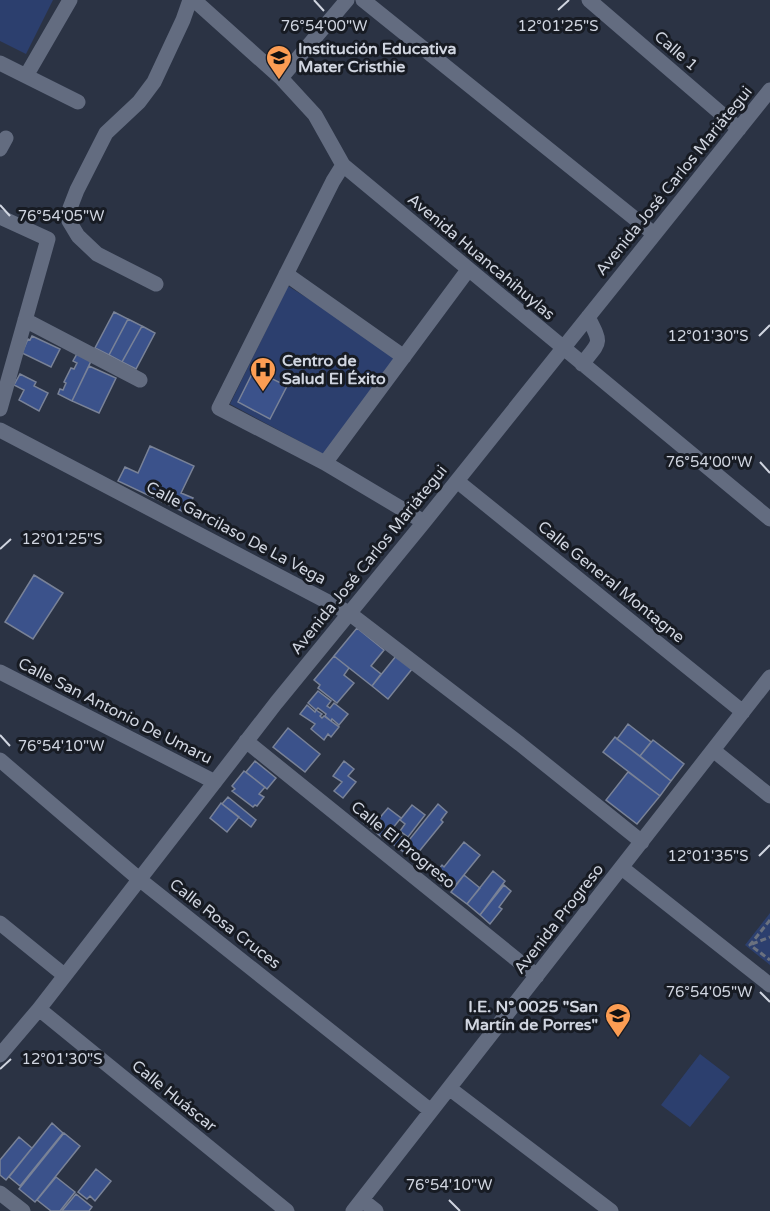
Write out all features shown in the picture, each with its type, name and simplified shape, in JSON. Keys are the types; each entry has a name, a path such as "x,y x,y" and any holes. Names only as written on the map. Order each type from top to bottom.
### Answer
{"street":[{"path":"26,76 70,0"},
{"path":"156,284 98,254 78,236 69,221 70,208 106,133 139,102 154,82 192,0"},
{"name":"Avenida Huancahihuylas","path":"192,0 281,78 315,116 343,165 770,519"},
{"path":"281,78 346,0"},
{"path":"363,0 654,234"},
{"name":"Calle 1","path":"589,0 739,129"},
{"path":"0,63 78,102"},
{"name":"Avenida José Carlos Mariátegui","path":"0,1055 39,1009 246,741 770,90"},
{"path":"343,165 219,408 325,463 424,522"},
{"path":"0,217 48,239 3,387 0,410"},
{"path":"325,463 468,270"},
{"path":"286,274 404,357"},
{"path":"582,364 599,340 588,317"},
{"path":"25,320 140,380"},
{"name":"Calle Garcilaso De La Vega","path":"0,430 349,613 520,744 642,842"},
{"name":"Calle General Montagne","path":"457,481 743,712"},
{"name":"Calle San Antonio De Umaru","path":"0,672 215,782"},
{"name":"Avenida Progreso","path":"357,1205 770,677"},
{"name":"Calle El Progreso","path":"246,741 537,976"},
{"path":"713,750 770,796"},
{"name":"Calle Rosa Cruces","path":"0,760 140,879 432,1111"},
{"path":"622,868 770,985"},
{"path":"0,923 64,975"},
{"name":"Calle Huáscar","path":"39,1009 287,1211"},
{"path":"449,1088 611,1211"},
{"path":"0,1192 23,1211"},
{"path":"357,1205 376,1211"}],"path":[{"path":"738,960 770,920"},
{"path":"750,945 770,937"},
{"path":"750,945 770,960"}],"shaded area":[{"path":"0,0 53,0 26,54 0,41"},
{"path":"288,286 336,316 396,359 325,455 230,404"},
{"path":"770,913 770,965 745,945"},
{"path":"700,1054 730,1077 690,1127 661,1105"}],"building":[{"path":"114,312 128,319 109,355 95,348"},
{"path":"128,319 142,326 122,362 109,355"},
{"path":"142,326 155,333 136,369 122,362"},
{"path":"32,336 60,349 51,367 22,353 28,339 30,340"},
{"path":"78,352 92,359 72,401 58,394 60,389 63,390 71,368 74,369 77,363 73,361"},
{"path":"89,366 116,378 99,413 72,401"},
{"name":"Centro de Salud El Éxito","path":"254,370 287,386 270,419 238,402"},
{"path":"20,374 36,382 34,386 48,393 39,411 19,400 24,390 14,385"},
{"path":"150,446 194,466 181,493 193,498 186,513 118,481 125,467 138,473"},
{"path":"34,575 63,593 33,639 5,622"},
{"path":"357,628 384,650 371,666 381,674 372,686 334,656"},
{"path":"334,656 349,668 344,675 354,683 337,703 318,688 320,685 314,680"},
{"path":"396,656 412,669 388,699 372,686"},
{"path":"318,691 331,701 327,706 330,708 334,703 348,714 339,725 308,703"},
{"path":"307,705 315,712 316,710 322,714 320,716 322,718 324,716 339,727 331,737 328,734 324,740 311,729 315,724 300,714"},
{"path":"628,724 651,742 640,756 617,739"},
{"path":"288,728 320,754 305,772 273,747"},
{"path":"615,737 671,781 660,796 603,752"},
{"path":"653,740 684,764 671,781 640,756"},
{"path":"255,761 276,778 267,789 246,772"},
{"path":"344,761 354,769 348,776 356,782 343,798 334,791 342,782 333,776"},
{"path":"244,771 265,787 259,794 264,797 257,806 253,807 232,791 235,789 232,786"},
{"path":"628,772 660,796 637,824 606,800"},
{"path":"228,797 256,820 251,827 222,804"},
{"path":"221,803 239,817 227,832 210,818"},
{"path":"438,804 447,812 441,820 443,822 413,859 401,850"},
{"path":"412,805 425,815 408,837 400,831 405,824 400,820"},
{"path":"388,808 401,818 384,839 363,822 369,815 377,821"},
{"path":"395,832 406,840 399,849 388,840"},
{"path":"464,842 480,855 455,886 447,880 443,886 432,877 442,865 444,867"},
{"path":"493,871 505,881 480,915 467,904"},
{"path":"464,875 480,888 467,904 451,892"},
{"path":"504,885 511,891 499,907 502,909 490,924 480,915"},
{"path":"52,1123 63,1133 20,1186 9,1177"},
{"path":"64,1133 80,1146 35,1202 19,1189"},
{"path":"19,1137 32,1148 6,1180 0,1175 0,1160"},
{"path":"96,1169 111,1181 95,1201 90,1196 87,1199 78,1192"},
{"path":"56,1177 75,1192 60,1211 51,1211 37,1200"},
{"path":"76,1194 92,1207 89,1211 62,1211"}],"place":[{"name":"Institución Educativa Mater Cristhie","path":"279,81"},
{"name":"Centro de Salud El Éxito","path":"263,393"},
{"name":"I.E. N° 0025 \"San Martín de Porres\"","path":"618,1039"}]}
